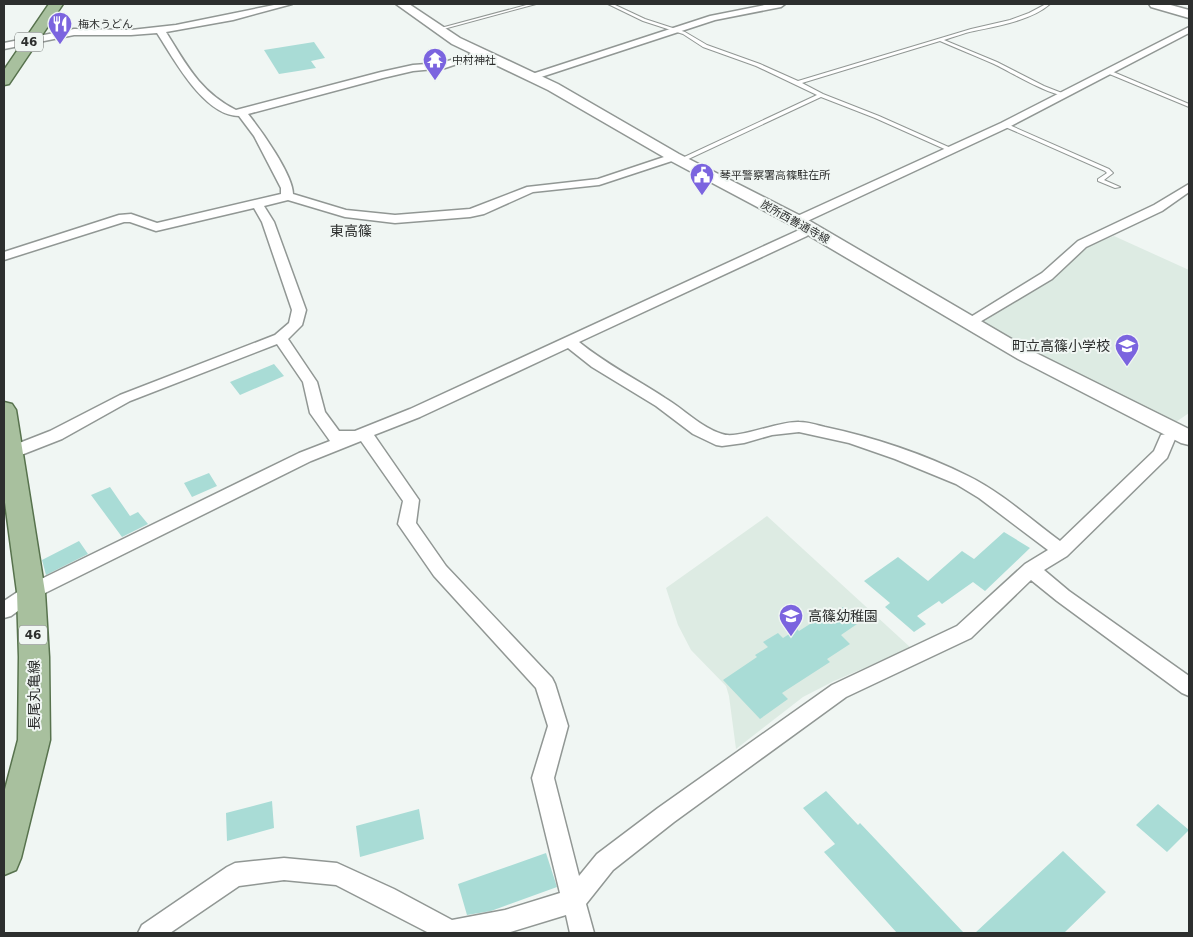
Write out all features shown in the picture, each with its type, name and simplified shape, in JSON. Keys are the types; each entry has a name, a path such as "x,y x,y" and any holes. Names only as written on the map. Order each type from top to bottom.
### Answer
{"main road":[{"name":"46","path":"4,81 56,4"},
{"name":"炭所西善通寺線","path":"402,4 439,29 482,54 553,87 1025,355 1182,434"},
{"path":"1155,4 1189,14"},
{"name":"長尾丸亀線","path":"4,410 30,592 34,657 34,740 4,858"}],"street":[{"path":"4,46 31,39 74,32 160,30 236,17 288,4"},
{"path":"532,77 713,18 781,4"},
{"path":"160,30 195,85 222,107 234,113 242,113 381,75 413,68 442,66 482,54"},
{"path":"4,611 30,592 305,457 415,413 477,382 570,342 951,150 1187,34"},
{"path":"242,113 259,135 284,180 287,196"},
{"path":"4,256 124,218 131,218 156,227 274,201 287,196 345,213 395,219 480,211 539,187 600,182 678,159"},
{"path":"968,323 1047,276 1082,244 1110,233 1158,208 1189,187"},
{"path":"10,453 56,434 125,398 280,338 295,326 299,310 268,222 257,204"},
{"path":"280,338 310,382 318,413 335,437 364,433"},
{"path":"570,342 597,364 661,402 699,430 722,441 744,438 771,430 799,427 852,438 901,455 962,480 985,494 1060,552"},
{"path":"364,433 411,500 407,524 440,571 544,684 558,726 544,778 582,933"},
{"path":"150,933 235,875 284,869 337,874 386,897 451,932 505,922 575,900 605,862 666,815 839,691 964,632 1031,569 1060,552 1182,434"},
{"path":"1031,569 1063,596 1189,687"}],"lane":[{"path":"439,29 534,4"},
{"path":"610,4 674,31 684,33 705,46 758,64 821,95 877,117 951,150"},
{"path":"798,83 972,30 1000,24 1048,4"},
{"path":"941,40 995,62 1042,87 1065,95"},
{"path":"1109,72 1189,106"},
{"path":"678,159 821,95"},
{"path":"1005,125 1107,170 1110,173 1100,180 1117,187"}],"shaded area":[{"name":"町立高篠小学校","path":"1114,236 1189,270 1189,413 1173,424 977,321 1055,276 1088,246"},
{"name":"高篠幼稚園","path":"767,516 911,648 834,681 803,697 736,749 726,686 691,650 678,625 666,588"}],"building":[{"path":"314,42 325,58 311,61 316,68 298,71 279,74 264,50"},
{"path":"274,364 284,376 240,395 230,382"},
{"path":"209,473 217,486 192,497 184,483"},
{"path":"110,487 130,516 138,512 148,524 122,537 91,495"},
{"path":"1004,532 1030,548 985,591 973,582 942,604 939,601 917,616 926,624 914,632 885,607 890,603 864,581 898,557 928,581 962,551 974,559"},
{"path":"79,541 88,554 46,575 42,560"},
{"path":"843,607 860,622 841,635 850,644 827,659 830,662 782,693 788,699 760,719 723,680 757,657 755,655 768,647 763,642 778,633 783,638 797,629 799,631 824,615 826,618"},
{"path":"826,791 858,825 860,823 964,933 897,933 824,852 835,844 803,808"},
{"path":"272,801 274,828 227,841 226,813"},
{"path":"1158,804 1189,830 1167,852 1136,825"},
{"path":"419,809 424,839 360,857 356,826"},
{"path":"1063,851 1106,892 1064,933 975,933"},
{"path":"546,853 557,887 491,911 467,915 458,884"}],"place":[{"name":"梅木うどん","path":"60,45"},
{"name":"中村神社","path":"435,81"},
{"name":"琴平警察署高篠駐在所","path":"702,196"},
{"name":"町立高篠小学校","path":"1127,367"},
{"name":"高篠幼稚園","path":"791,637"}],"district":[{"name":"東高篠","path":"351,231"}]}
